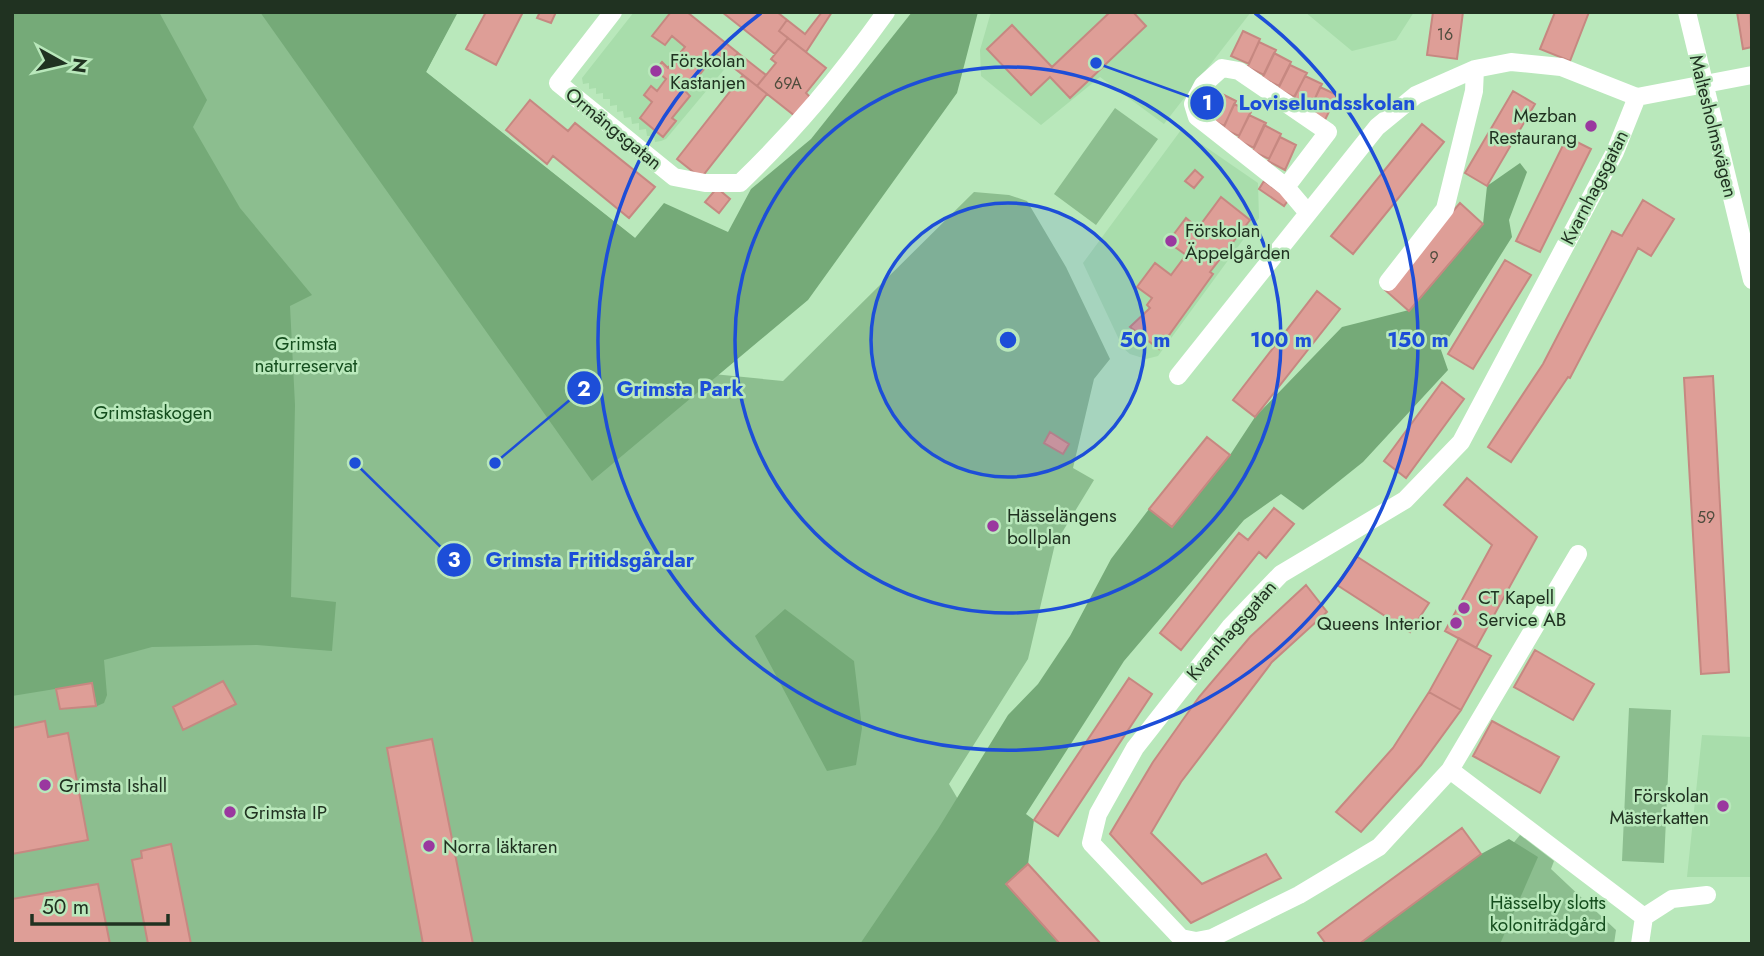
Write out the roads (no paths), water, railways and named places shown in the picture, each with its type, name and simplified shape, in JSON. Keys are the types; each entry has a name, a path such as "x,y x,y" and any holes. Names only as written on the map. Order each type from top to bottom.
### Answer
{"street":[{"name":"Ormängsgatan","path":"613,12 558,83 674,177 705,183 740,183 794,132 849,65 886,12"},
{"name":"Maltesholmsvägen","path":"1687,12 1752,280"},
{"path":"1178,376 1377,127 1416,95 1475,69 1511,62 1561,67 1637,97 1704,82 1752,75"},
{"path":"1286,187 1328,132 1239,71 1222,68 1203,85 1193,104 1197,117 1286,187 1308,213"},
{"path":"1388,282 1444,209 1474,91 1475,69"},
{"name":"Kvarnhagsgatan","path":"1578,554 1450,770 1379,847 1299,895 1212,938 1196,942 1181,939 1091,843 1098,814 1135,748 1230,626 1281,573 1405,499 1461,442 1615,152 1637,97"},
{"path":"1450,770 1644,917"},
{"path":"1640,944 1644,917 1672,899 1707,895"}],"place":[{"name":"Loviselundsskolan","path":"1096,63"},
{"name":"Förskolan Kastanjen","path":"656,71"},
{"name":"Mezban Restaurang","path":"1591,126"},
{"name":"Förskolan Äppelgården","path":"1171,241"},
{"name":"Grimsta Fritidsgårdar","path":"355,463"},
{"name":"Grimsta Park","path":"495,463"},
{"name":"Hässelängens bollplan","path":"993,526"},
{"name":"CT Kapell Service AB","path":"1464,608"},
{"name":"Queens Interior","path":"1456,623"},
{"name":"Grimsta Ishall","path":"45,785"},
{"name":"Förskolan Mästerkatten","path":"1723,806"},
{"name":"Grimsta IP","path":"230,812"},
{"name":"Norra läktaren","path":"429,846"}],"park label":[{"name":"Grimsta naturreservat","path":"306,354"},
{"name":"Grimstaskogen","path":"153,412"},
{"name":"Hässelby slotts koloniträdgård","path":"1548,913"}]}
